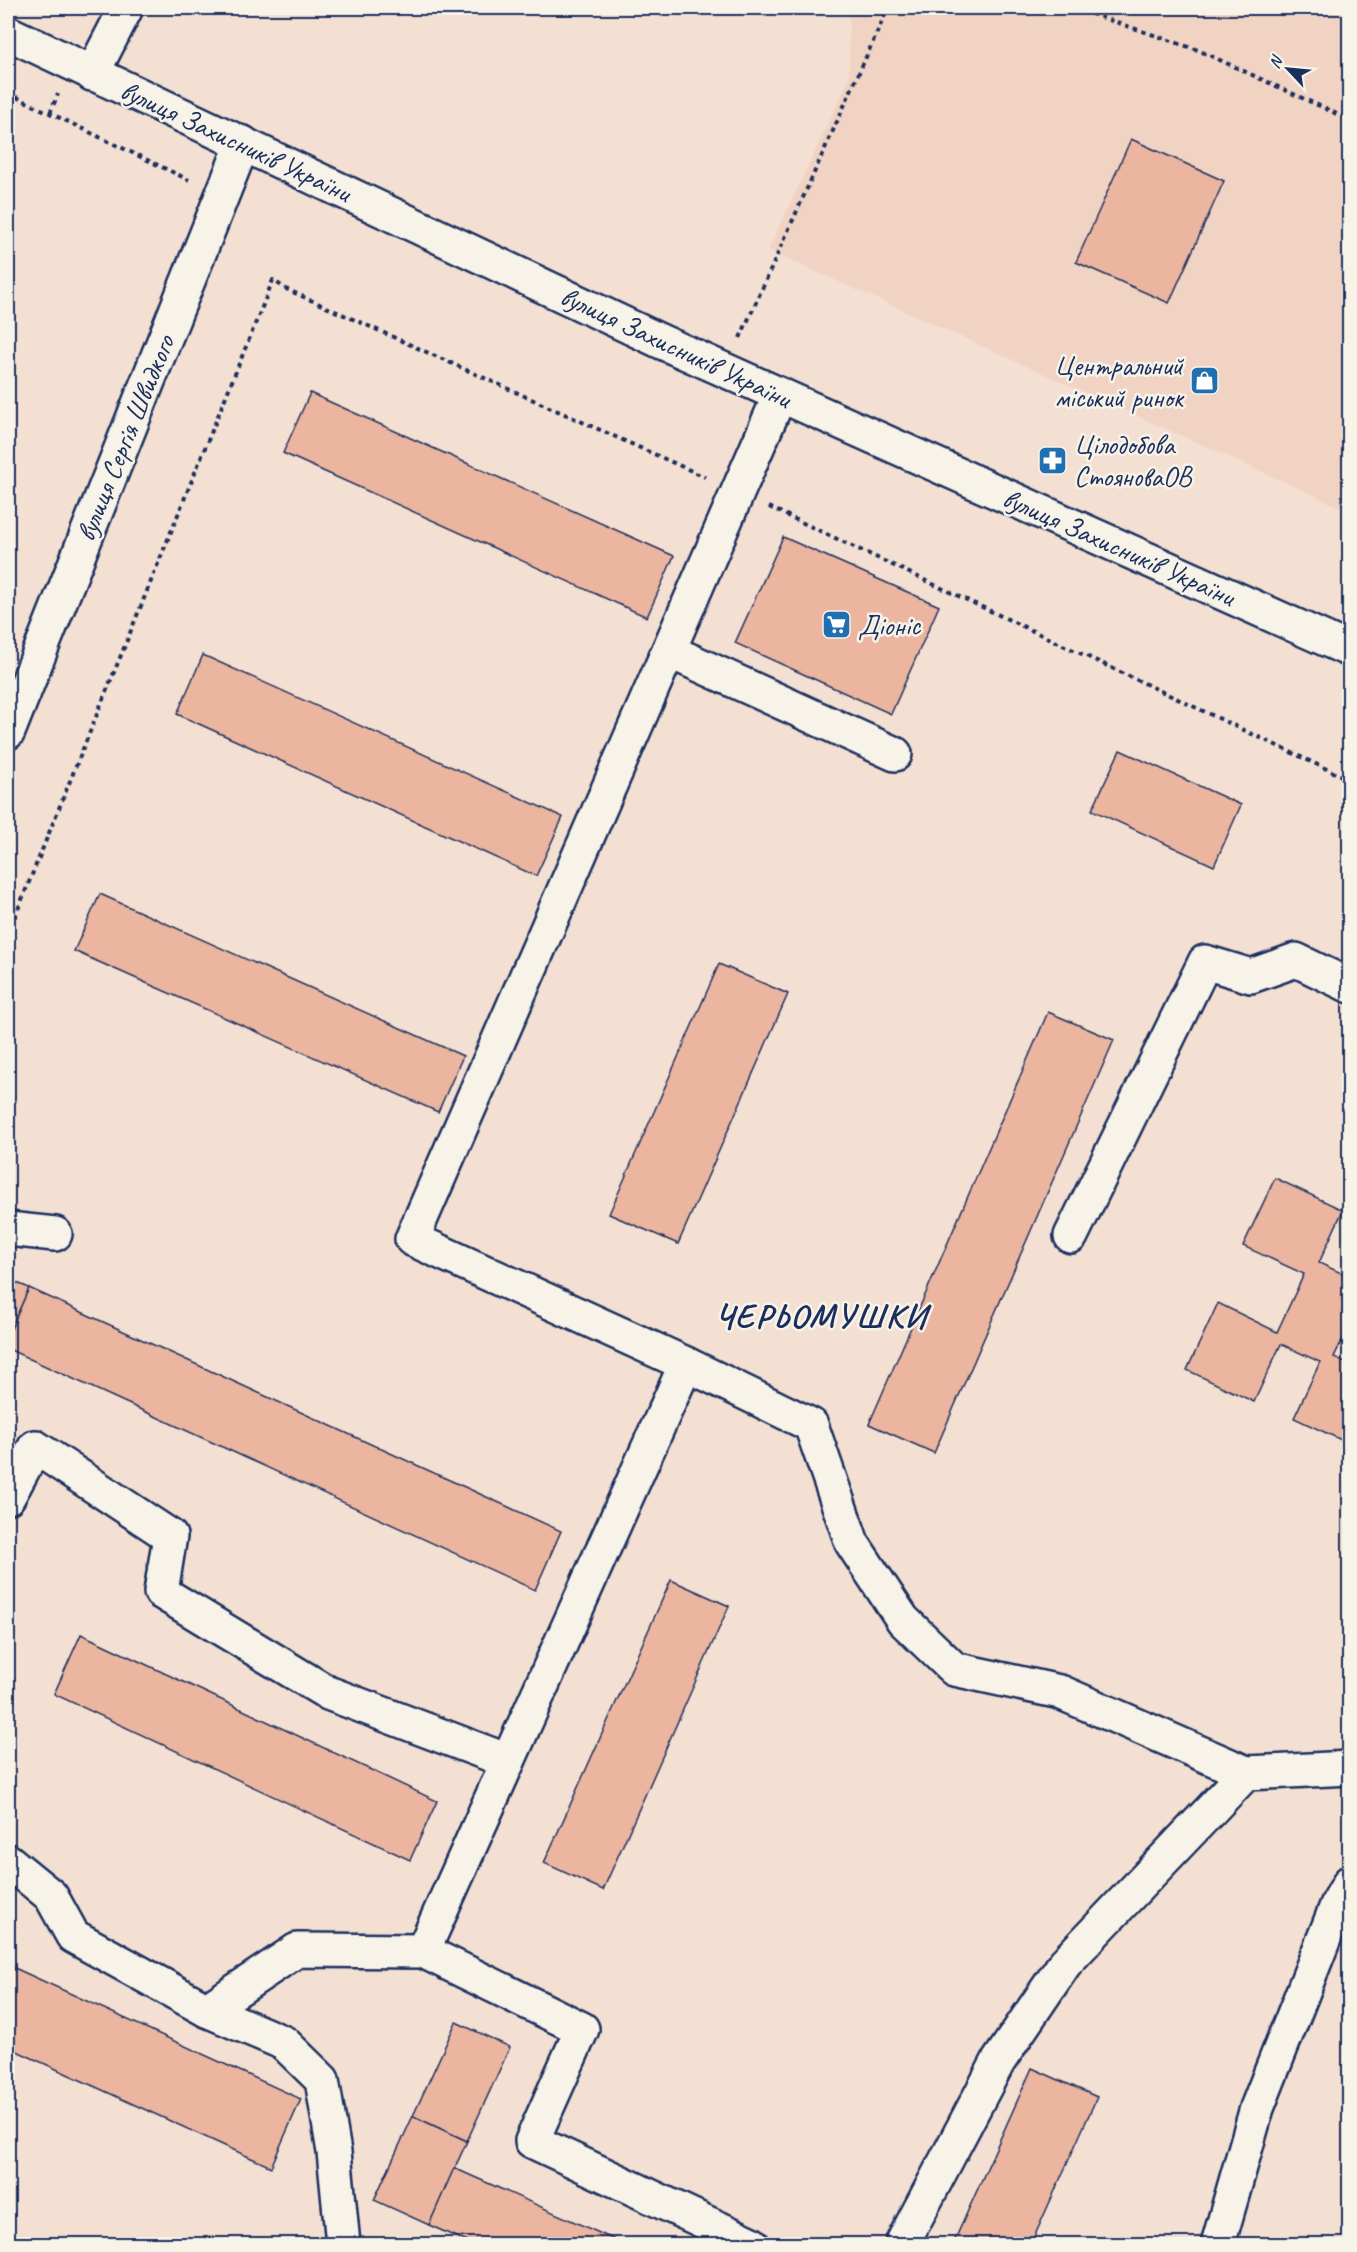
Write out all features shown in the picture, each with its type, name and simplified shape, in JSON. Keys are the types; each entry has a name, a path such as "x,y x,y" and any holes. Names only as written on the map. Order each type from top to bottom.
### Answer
{"main road":[{"path":"92,74 126,8"},
{"name":"вулиця Захисників України","path":"8,33 780,395 1350,650"},
{"name":"вулиця Сергія Швидкого","path":"8,732 243,143"},
{"path":"780,395 412,1239 686,1364 811,1425 852,1543 903,1620 954,1669 1060,1692 1246,1773 1350,1768"},
{"path":"669,651 895,754"},
{"path":"1071,1236 1205,962 1251,976 1296,960 1350,986"},
{"path":"8,1229 55,1234"},
{"path":"423,1951 686,1364"},
{"path":"8,1497 36,1447 170,1536 161,1593 328,1693 508,1761"},
{"path":"902,2244 998,2062 1065,1963 1246,1773"},
{"path":"8,1861 51,1896 73,1936 207,2010 284,2043 322,2080 334,2152 343,2244"},
{"path":"1218,2244 1257,2108 1338,1903 1350,1882"},
{"path":"207,2010 297,1950 423,1951 582,2029 532,2141 752,2244"}],"path":[{"path":"726,370 888,8"},
{"path":"1074,8 1198,50 1350,120"},
{"path":"8,93 198,184"},
{"path":"8,934 273,280 286,289 738,492 1350,780"}],"shaded area":[{"name":"Центральний міський ринок","path":"849,8 1349,8 1349,511 768,250 849,79"}],"building":[{"path":"1131,139 1224,181 1169,303 1076,262"},
{"path":"310,393 674,556 647,617 283,453"},
{"name":"Діоніс","path":"783,537 939,606 891,714 735,643"},
{"path":"203,655 563,817 536,876 177,714"},
{"path":"1120,750 1241,805 1214,866 1092,810"},
{"path":"100,894 463,1056 438,1112 74,951"},
{"path":"719,964 788,994 678,1244 609,1214"},
{"path":"1048,1012 1114,1040 934,1453 869,1424"},
{"path":"1275,1178 1343,1210 1319,1263 1350,1277 1350,1324 1334,1357 1350,1364 1350,1444 1294,1418 1320,1362 1281,1344 1254,1402 1187,1370 1218,1303 1277,1332 1304,1274 1243,1246"},
{"path":"8,1279 29,1288 8,1336"},
{"path":"29,1288 561,1531 535,1590 8,1349 8,1336"},
{"path":"671,1580 729,1606 603,1890 544,1863"},
{"path":"81,1634 437,1801 410,1860 54,1694"},
{"path":"8,1965 301,2099 271,2167 8,2047"},
{"path":"456,2022 510,2047 467,2141 413,2116"},
{"path":"1032,2068 1097,2097 1031,2244 953,2244"},
{"path":"413,2116 467,2141 429,2225 374,2200"},
{"path":"454,2168 624,2244 472,2244 429,2225"}],"place":[{"name":"Центральний міський ринок","path":"1204,381"},
{"name":"Цілодобова СтояноваОВ","path":"1053,460"},
{"name":"Діоніс","path":"837,625"}],"district":[{"name":"ЧЕРЬОМУШКИ","path":"821,1315"}]}
